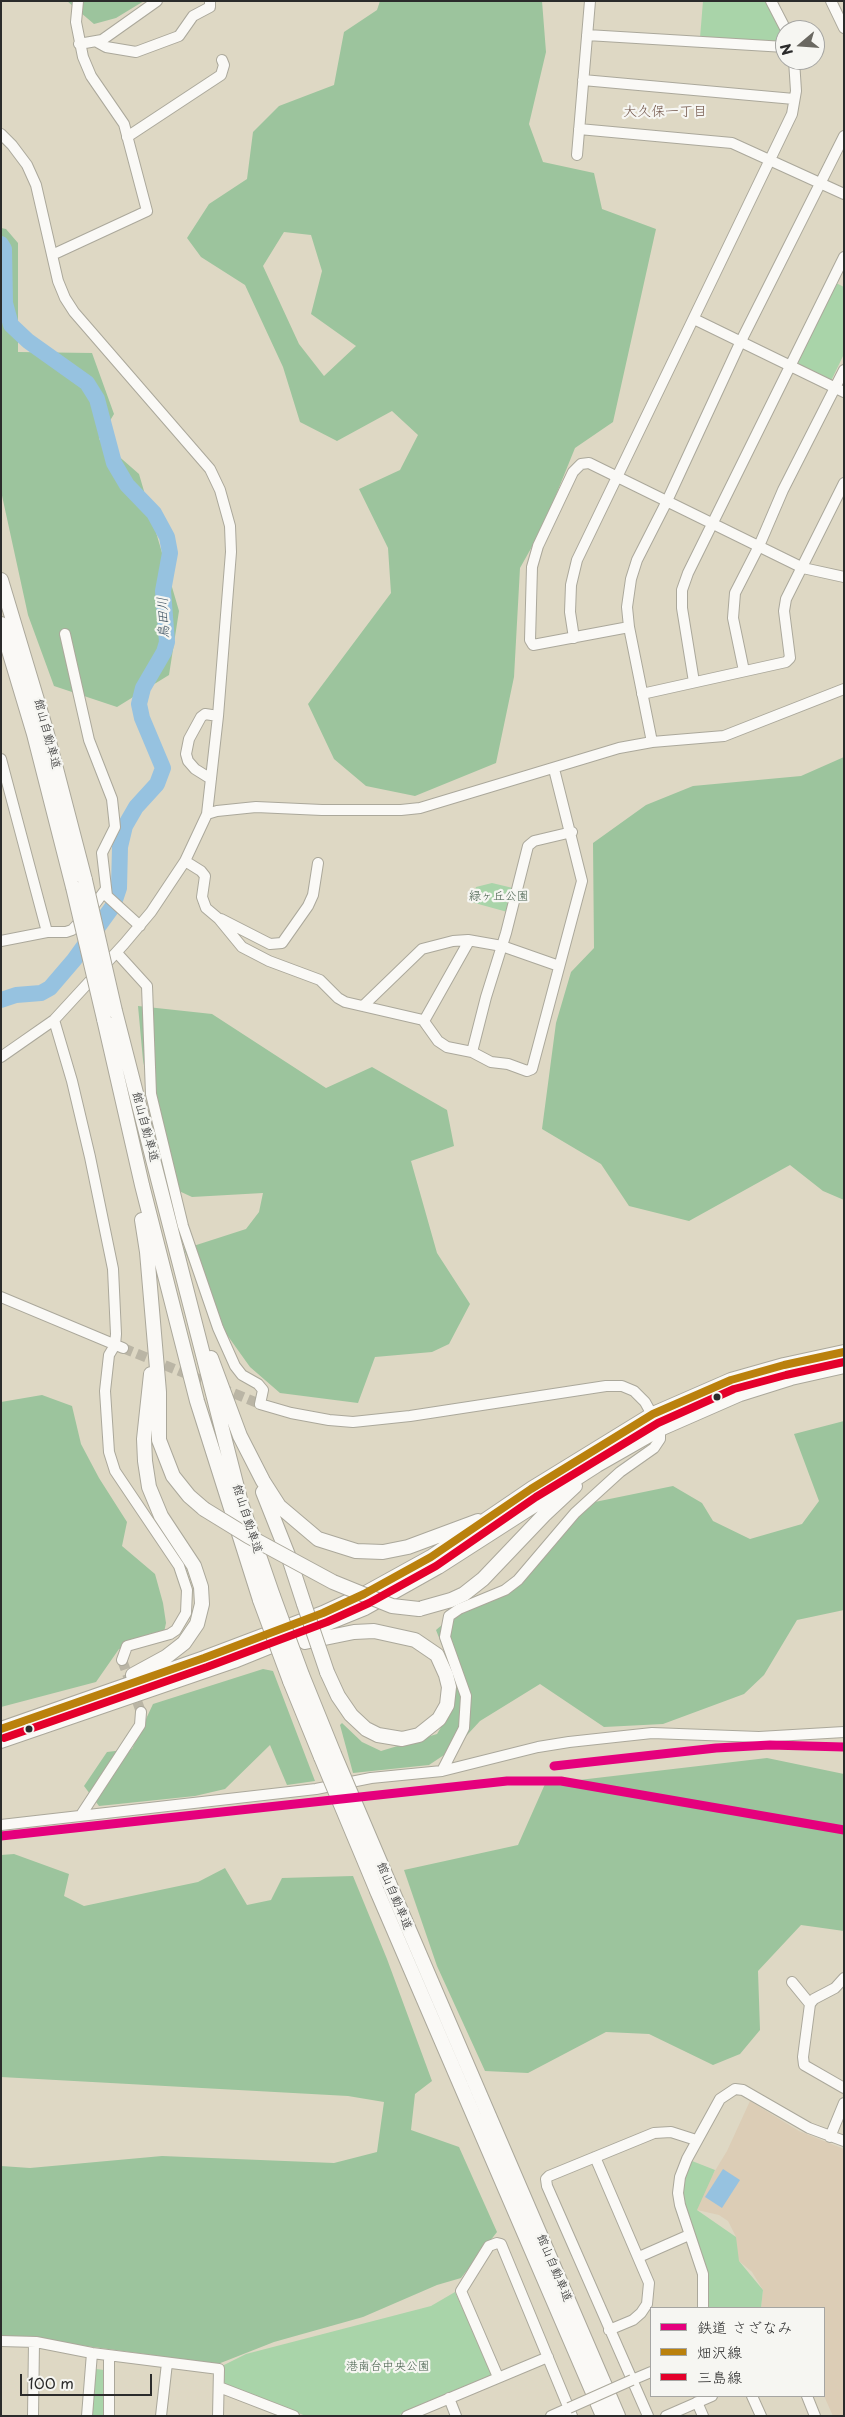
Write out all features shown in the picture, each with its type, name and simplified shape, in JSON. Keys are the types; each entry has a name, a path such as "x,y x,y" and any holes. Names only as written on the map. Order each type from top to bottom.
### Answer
{"highway":[{"name":"館山自動車道","path":"1,580 46,730 79,884 110,1015 159,1180 172,1239 266,1598"},
{"name":"館山自動車道","path":"1,624 79,884"},
{"name":"館山自動車道","path":"110,1015 108,1039 142,1185 197,1401 266,1598 328,1756 377,1891 603,2416"},
{"path":"108,1039 137,1186 147,1252 159,1392 159,1440 173,1476 189,1496 204,1509 273,1550 342,1586 392,1606 419,1608 451,1600 464,1594 483,1579 544,1515 597,1465"},
{"path":"172,1239 223,1394 288,1555 304,1604 327,1672 338,1696 351,1715 366,1728 378,1735 402,1739 419,1735 439,1719 447,1704 449,1687 437,1655 415,1640 395,1634 374,1631 354,1632 307,1641 234,1661"},
{"path":"102,1693 166,1657 184,1643 197,1624 202,1604 201,1587 194,1566 161,1516 149,1487 144,1439 151,1377 152,1312"},
{"path":"1,1729 204,1658 331,1609 408,1571 588,1453 653,1414 731,1380 784,1365 844,1352"},
{"path":"1,1741 234,1661 372,1604 438,1567 597,1465 660,1429 740,1394 791,1378 844,1366"},
{"path":"240,1436 279,1506 318,1538 340,1546 356,1550 383,1552 408,1547 458,1527 492,1517"},
{"name":"館山自動車道","path":"328,1756 389,1883 618,2416"}],"street":[{"path":"52,256 146,211 124,124 91,76 79,44 76,22 78,1"},
{"path":"79,44 97,42 157,1"},
{"path":"97,42 106,46 136,52 179,36 193,16 210,7 210,1"},
{"path":"578,155 590,1"},
{"path":"771,1 781,20"},
{"path":"831,1 844,28"},
{"path":"587,35 775,46"},
{"path":"127,136 221,75 224,65 222,60"},
{"path":"574,638 570,612 571,586 577,560 694,319 730,239 771,161 792,114 795,70"},
{"path":"583,80 794,99"},
{"path":"580,129 732,143 844,194"},
{"path":"1,134 12,145 26,165 36,185 58,281 74,312 205,462 220,490 230,526 230,552 218,716 207,814 185,861 152,912 117,953 54,1020 1,1057"},
{"path":"652,742 627,607 631,579 637,560 667,501 740,343 822,184 844,136"},
{"path":"694,682 682,608 682,590 688,573 714,524 844,257"},
{"path":"694,319 840,390"},
{"path":"744,671 733,618 735,593 759,546 783,490 840,390 844,370"},
{"path":"629,626 574,638 533,644 530,640 532,567 538,546 573,472 581,464 589,463 616,478 803,568 844,578"},
{"path":"642,694 786,662 790,658 784,611 786,599 844,483"},
{"path":"65,634 89,740 112,799 115,827 102,853 107,896 140,926"},
{"path":"207,814 217,810 256,807 322,810 401,810 420,808 619,748 652,742 724,736 844,689"},
{"path":"211,779 188,761 186,754 189,739 200,717 205,714 218,716"},
{"path":"1,759 47,932"},
{"path":"185,861 201,871 205,876 202,897 206,908 219,919 242,947 269,961 320,980 338,998 345,1002 400,1013 424,1021 438,1041 447,1047 472,1052 491,1062 508,1064 527,1071 532,1069 582,881 572,832 554,769"},
{"path":"472,1052 528,846 534,841 572,832"},
{"path":"219,919 270,944 282,943 308,906 313,895 318,863"},
{"path":"1,941 47,932 66,932 72,930 89,912 106,888"},
{"path":"363,1006 422,949 453,941 469,941 502,946 559,966"},
{"path":"424,1021 469,941"},
{"path":"117,953 147,986 151,1094 183,1226 218,1328 235,1366 242,1375 258,1384 263,1390 260,1404 291,1413 328,1420 353,1422 410,1416 606,1386 622,1386 634,1391 653,1414 660,1429 660,1439 654,1448 620,1472 575,1513 518,1580 505,1590 459,1609 449,1616 445,1637 466,1696 464,1728 442,1771"},
{"path":"54,1020 84,1129 113,1269 119,1346 109,1356 105,1391 109,1452 115,1471 179,1566 187,1590 186,1614 176,1630 170,1634 127,1646 122,1660"},
{"path":"1,1297 119,1346"},
{"path":"81,1815 140,1724 141,1712"},
{"path":"1,1825 316,1789 371,1778 442,1771 538,1747 652,1733 759,1737 844,1732"},
{"path":"844,1978 835,1988 814,1999 810,2004 803,2057 804,2065 844,2088"},
{"path":"792,1982 810,2004"},
{"path":"703,2307 705,2297 703,2274 689,2235 678,2193 680,2177 696,2140 720,2099 735,2089 743,2090 809,2128 844,2141"},
{"path":"830,2137 844,2102"},
{"path":"648,2416 547,2186 546,2179 549,2176 596,2158 638,2138 662,2131 678,2133 696,2140"},
{"path":"596,2158 649,2283 647,2304 633,2320 610,2330"},
{"path":"639,2257 689,2235"},
{"path":"498,2378 461,2291 489,2246 493,2244 501,2244 570,2412"},
{"path":"1,2342 34,2342 92,2354 218,2369 218,2416"},
{"path":"33,2416 34,2342"},
{"path":"87,2416 92,2354"},
{"path":"109,2356 109,2416"},
{"path":"407,2416 548,2357"},
{"path":"161,2416 167,2363"},
{"path":"551,2416 570,2412 650,2372"},
{"path":"219,2386 294,2416"},
{"path":"666,2416 710,2397"},
{"path":"752,2397 761,2416"},
{"path":"807,2397 815,2416"},
{"path":"448,2398 456,2416"},
{"path":"697,2402 703,2416"}],"shaded area":[{"path":"750,2101 799,2131 844,2149 844,2416 833,2416 824,2397 825,2307 761,2307 763,2290 752,2272 739,2261 735,2251 736,2237 728,2221 719,2215 697,2210 693,2207 727,2151"}],"green space":[{"path":"67,1 144,1 116,18 94,24"},
{"path":"380,1 542,1 546,52 529,124 543,162 594,173 602,209 656,229 613,422 575,448 543,527 520,568 514,677 496,763 415,796 366,786 334,759 308,704 391,593 388,548 359,489 400,470 418,435 392,411 337,441 300,422 283,367 245,285 201,257 187,238 209,204 247,179 253,132 279,106 334,85 344,32 377,10","holes":["284,232 311,235 322,271 311,314 356,346 324,376 299,344 263,266"]},
{"path":"703,1 766,1 777,20 775,20 775,44 700,38"},
{"path":"1,228 6,229 18,243 18,352 92,353 114,414 99,439 139,474 179,611 169,675 117,707 54,686 28,615 1,491"},
{"path":"836,283 844,287 844,354 831,381 797,364"},
{"path":"844,757 844,1200 823,1191 790,1165 689,1221 629,1206 601,1164 542,1129 556,1023 571,972 594,948 593,843 646,805 693,786 801,776"},
{"name":"緑ヶ丘公園","path":"492,883 517,889 511,913 471,902 476,887"},
{"path":"138,1006 212,1014 326,1088 372,1067 447,1110 454,1146 411,1161 437,1253 470,1304 449,1344 432,1352 375,1357 358,1403 280,1393 250,1367 210,1311 184,1249 246,1229 259,1212 263,1193 192,1197 166,1185 143,1060"},
{"path":"42,1395 72,1406 81,1444 99,1478 127,1522 122,1546 155,1574 166,1623 162,1642 119,1649 96,1682 1,1707 1,1402"},
{"path":"844,1421 844,1610 797,1620 764,1675 744,1694 663,1724 604,1727 540,1684 480,1721 456,1747 429,1765 353,1773 340,1725 342,1723 362,1742 381,1751 437,1734 454,1705 447,1658 436,1630 450,1618 497,1599 585,1504 673,1486 702,1503 713,1521 750,1539 802,1524 819,1501 794,1434"},
{"path":"263,1669 273,1671 315,1781 287,1785 270,1745 225,1789 195,1796 99,1806 84,1786 107,1752 132,1749 153,1704"},
{"path":"767,1758 844,1774 844,1931 801,1925 758,1971 760,2030 740,2054 713,2065 649,2034 606,2032 528,2073 485,2071 437,1966 404,1870 518,1845 545,1784"},
{"path":"14,1854 69,1874 64,1896 84,1906 198,1882 225,1868 247,1905 271,1900 282,1878 353,1876 387,1959 432,2081 415,2094 411,2130 459,2147 497,2232 461,2278 437,2285 363,2317 274,2342 218,2364 27,2338 1,2337 1,2166 30,2168 162,2156 334,2163 377,2152 384,2102 348,2096 1,2077 1,1855"},
{"path":"687,2159 715,2170 697,2210 736,2237 739,2261 763,2290 761,2307 702,2307 705,2297 680,2205"},
{"name":"港南台中央公園","path":"455,2292 492,2373 490,2376 397,2416 306,2416 225,2384 223,2379 224,2365 246,2354 431,2306"},
{"path":"94,2370 104,2370 105,2416 91,2416"}],"water":[{"path":"723,2169 740,2180 722,2208 705,2197"}],"waterway":[{"name":"鳥田川","path":"1,244 4,249 5,303 11,325 28,341 87,383 97,399 114,463 127,485 154,513 167,537 170,553 163,591 167,642 164,652 143,688 139,704 142,718 163,768 157,784 136,807 125,826 120,847 119,888 113,906 74,960 50,988 41,993 16,995 1,1000"}],"tunnel":[{"path":"123,1348 260,1404"},
{"path":"122,1660 141,1712"}],"rail line":[{"name":"さざなみ","path":"554,1766 716,1748 770,1745 844,1747"},
{"name":"さざなみ","path":"1,1836 507,1781 561,1781 844,1830"}],"transit line":[{"name":"畑沢線","path":"1,1729 204,1658 323,1613 364,1594 431,1557 531,1489 653,1414 731,1380 784,1365 844,1352"},
{"name":"三島線","path":"4,1738 207,1667 327,1622 369,1603 436,1566 536,1497 658,1423 734,1389 844,1362"}],"district":[{"name":"大久保一丁目","path":"665,112"}]}
